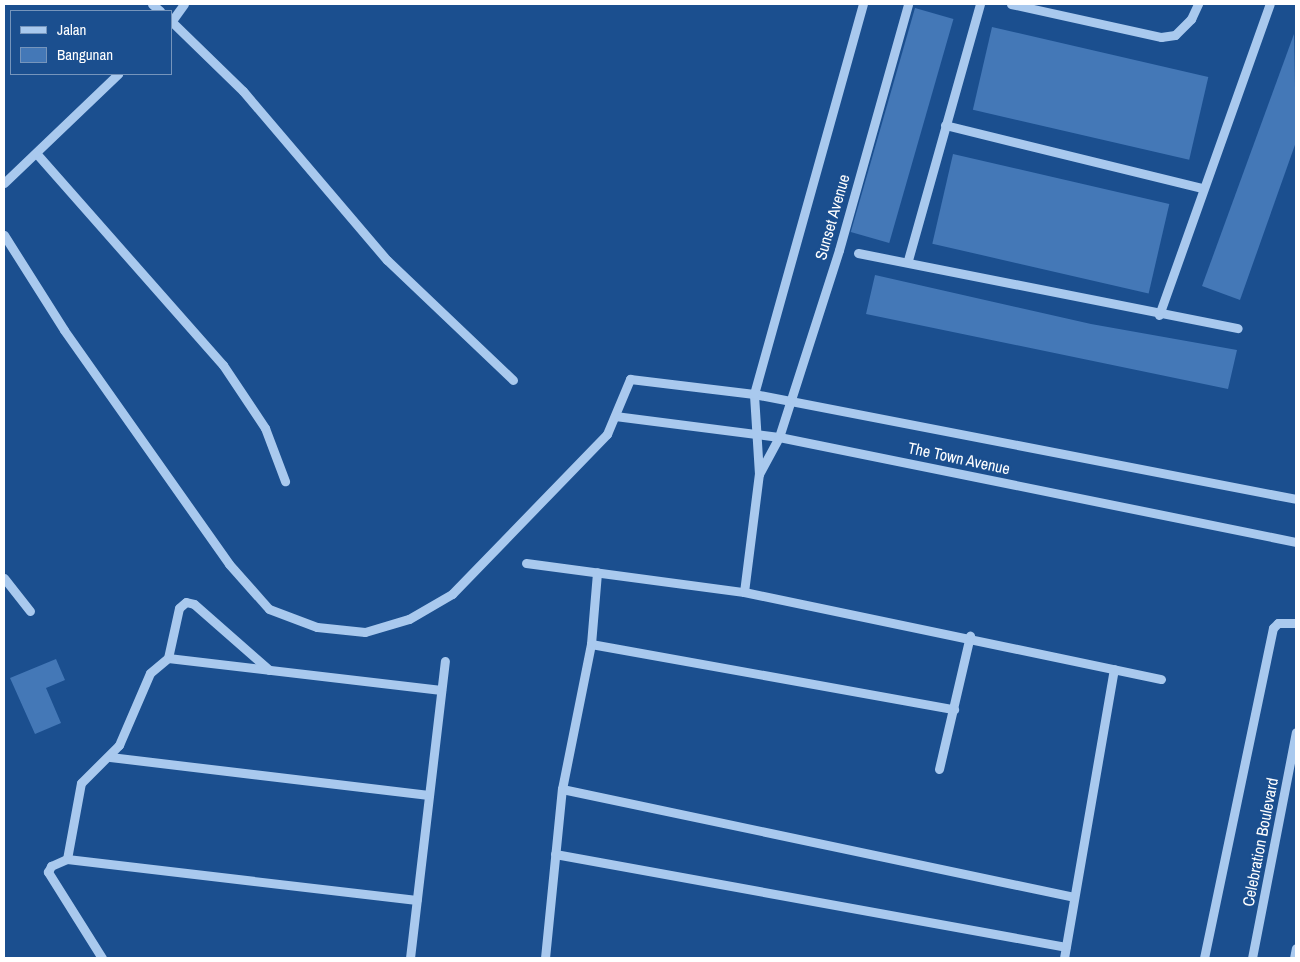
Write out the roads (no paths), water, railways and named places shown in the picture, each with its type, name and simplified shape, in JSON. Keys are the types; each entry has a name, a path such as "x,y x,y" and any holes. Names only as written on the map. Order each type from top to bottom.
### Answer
{"street":[{"path":"184,4 172,22 243,91 387,260 513,380"},
{"name":"Sunset Avenue","path":"759,474 754,432 754,394 863,4"},
{"name":"Sunset Avenue","path":"759,474 779,437 839,250 908,4"},
{"path":"908,260 980,4"},
{"path":"1011,4 1161,37 1179,30 1198,4"},
{"path":"1159,314 1201,188 1270,4"},
{"path":"4,184 117,75"},
{"path":"945,125 1201,188"},
{"path":"36,153 223,365 265,428 285,482"},
{"path":"4,235 64,330 229,564 269,608 317,627 365,632 409,619 452,594 607,434 614,416"},
{"path":"858,253 908,260 1159,314 1238,328"},
{"name":"The Town Avenue","path":"1296,499 789,404 754,394 630,379 614,416 754,432 1296,542"},
{"path":"744,592 759,474"},
{"path":"526,563 744,592 970,636 1161,679"},
{"path":"545,958 562,789 590,644 597,572"},
{"path":"4,578 30,610"},
{"path":"67,859 81,783 110,757 124,737 150,673 168,658 179,608 186,602 194,604 269,670"},
{"path":"1204,958 1273,628 1278,623 1296,623"},
{"path":"939,770 970,636"},
{"path":"590,644 954,709"},
{"path":"168,658 441,690"},
{"path":"410,958 445,661"},
{"path":"1064,958 1114,669"},
{"name":"Celebration Boulevard","path":"1252,958 1296,732"},
{"path":"110,757 429,795"},
{"path":"562,789 1074,897"},
{"path":"555,854 1066,947"},
{"path":"102,958 48,878 51,866 67,859 417,900"},
{"path":"1294,958 1296,948"}]}
